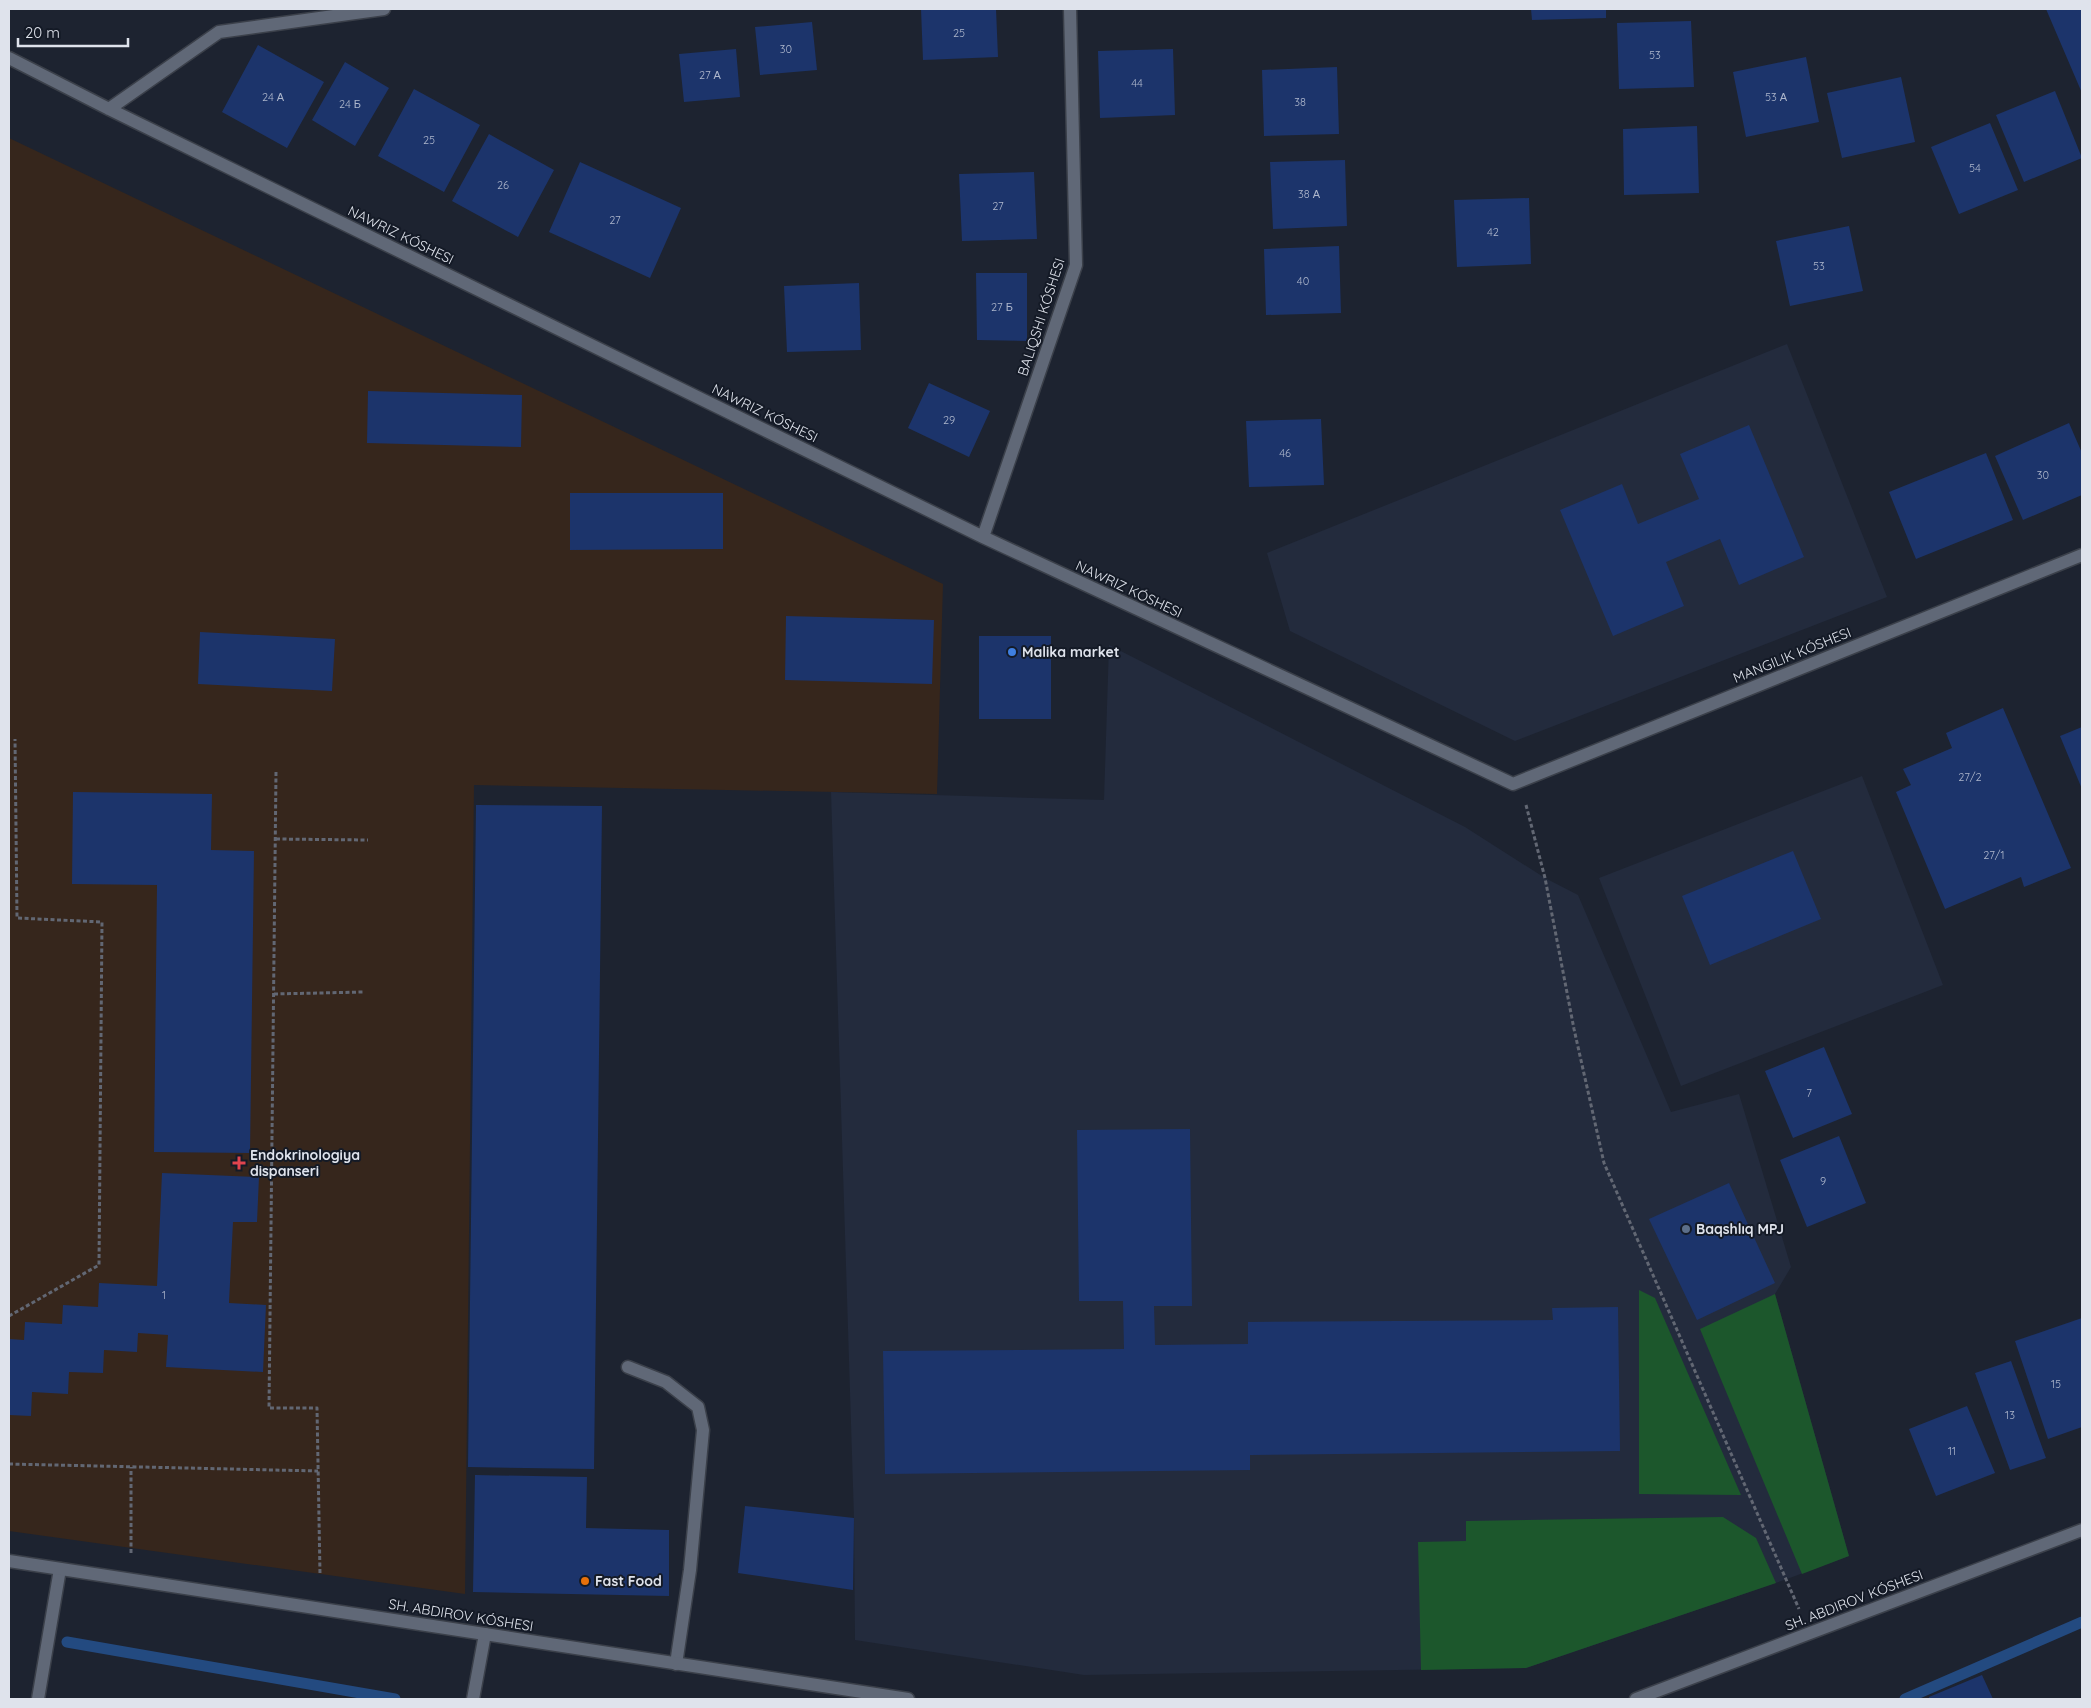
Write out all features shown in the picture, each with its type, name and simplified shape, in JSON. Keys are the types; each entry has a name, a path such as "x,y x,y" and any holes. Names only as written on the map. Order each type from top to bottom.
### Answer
{"street":[{"path":"109,109 219,32 384,9"},
{"path":"982,536 1076,265 1070,9"},
{"path":"9,58 109,109 982,536 1517,783"},
{"name":"MANGILIK KÓSHESI","path":"1517,783 2082,555"},
{"path":"628,1367 666,1382 698,1408 703,1430 690,1570 676,1664"},
{"name":"SH. ABDIROV KÓSHESI","path":"1636,1699 2082,1530"},
{"name":"SH. ABDIROV KÓSHESI","path":"9,1561 908,1699"},
{"path":"38,1699 60,1569"},
{"path":"473,1699 485,1634"}],"path":[{"path":"9,1316 100,1265 102,922 17,918 15,739"},
{"path":"276,772 269,1408 317,1408 320,1574"},
{"path":"1517,783 1545,878 1574,1029 1604,1163 1809,1633"},
{"path":"276,839 368,840"},
{"path":"274,994 364,992"},
{"path":"9,1464 318,1471"},
{"path":"131,1467 131,1556"}],"shaded area":[{"name":"Endokrinologiya dispanseri","path":"9,138 943,584 937,794 474,785 465,1594 9,1531"},
{"path":"1787,344 1887,597 1515,741 1290,631 1267,553"},
{"path":"1109,645 1465,827 1545,878 1578,895 1671,1112 1739,1094 1791,1267 1775,1294 1849,1556 1526,1668 1084,1675 855,1640 854,1518 831,792 1104,800"},
{"path":"1862,776 1943,985 1681,1086 1599,878"}],"green space":[{"path":"1639,1290 1655,1298 1741,1495 1639,1494"},
{"path":"1775,1294 1849,1556 1802,1574 1700,1329"},
{"path":"1723,1517 1756,1538 1776,1583 1526,1668 1421,1670 1418,1542 1466,1541 1466,1521"}],"building":[{"path":"921,9 996,9 998,57 923,60"},
{"path":"1531,9 1606,9 1606,18 1532,20"},
{"path":"2046,9 2082,9 2082,93"},
{"path":"1691,21 1694,87 1619,89 1617,23"},
{"path":"812,22 817,70 760,75 755,27"},
{"path":"258,45 324,82 287,148 222,112"},
{"path":"736,49 740,97 684,102 679,54"},
{"path":"1173,49 1175,115 1100,118 1098,51"},
{"path":"1806,57 1819,122 1746,137 1733,72"},
{"path":"345,62 389,88 355,146 312,120"},
{"path":"1337,67 1339,134 1264,136 1262,70"},
{"path":"1901,77 1915,142 1842,158 1827,93"},
{"path":"414,89 480,125 444,192 378,156"},
{"path":"2055,91 2082,158 2024,182 1996,115"},
{"path":"1990,123 2018,190 1959,214 1931,147"},
{"path":"1697,126 1699,193 1624,195 1623,129"},
{"path":"489,134 554,170 518,237 452,201"},
{"path":"1345,160 1347,226 1273,229 1270,162"},
{"path":"580,162 681,208 650,278 549,232"},
{"path":"1034,172 1037,239 962,241 959,174"},
{"path":"1529,198 1531,264 1457,267 1454,200"},
{"path":"1849,226 1863,291 1790,306 1776,241"},
{"path":"1339,246 1341,313 1266,315 1264,249"},
{"path":"976,273 1027,273 1027,341 977,340"},
{"path":"859,283 861,350 787,352 784,286"},
{"path":"929,383 990,411 969,457 908,428"},
{"path":"368,391 522,395 521,447 367,443"},
{"path":"1321,419 1324,485 1249,487 1246,421"},
{"path":"2069,423 2082,453 2082,495 2023,520 1995,456"},
{"path":"1749,425 1804,557 1739,585 1720,539 1666,562 1684,606 1613,636 1560,510 1622,484 1638,524 1699,499 1680,454"},
{"path":"1986,453 2013,520 1916,559 1889,492"},
{"path":"570,493 723,493 723,549 570,550"},
{"path":"786,616 934,620 932,684 785,680"},
{"path":"200,632 335,639 332,691 198,684"},
{"path":"979,636 1051,636 1051,719 979,719"},
{"path":"2003,708 2071,868 2024,887 2021,877 1945,909 1896,792 1911,785 1903,769 1952,748 1946,733"},
{"path":"2082,727 2082,789 2060,736"},
{"path":"73,792 212,794 211,850 254,851 250,1153 154,1152 157,885 72,884"},
{"path":"476,805 602,806 594,1469 468,1467"},
{"path":"1793,851 1821,919 1710,965 1682,896"},
{"path":"1824,1047 1852,1114 1793,1138 1765,1071"},
{"path":"1190,1129 1192,1306 1154,1306 1155,1345 1248,1344 1248,1322 1553,1320 1552,1308 1618,1307 1620,1451 1250,1455 1250,1470 885,1474 883,1351 1124,1349 1123,1301 1079,1301 1077,1130"},
{"path":"1839,1136 1866,1203 1807,1227 1780,1160"},
{"path":"162,1173 259,1177 257,1222 233,1222 229,1303 266,1305 263,1372 166,1367 168,1335 138,1333 137,1352 104,1350 103,1373 69,1372 68,1394 32,1392 31,1416 9,1415 9,1339 24,1340 25,1322 62,1324 63,1305 98,1307 99,1283 157,1286"},
{"path":"1729,1183 1775,1283 1697,1320 1649,1219"},
{"path":"2082,1318 2082,1427 2048,1439 2015,1341"},
{"path":"2011,1361 2046,1458 2010,1470 1975,1373"},
{"path":"1967,1406 1995,1473 1936,1496 1909,1429"},
{"path":"475,1475 587,1477 586,1528 669,1530 669,1596 473,1592"},
{"path":"745,1506 854,1518 853,1590 738,1573"},
{"path":"1982,1675 1993,1699 1929,1699 1929,1697"}],"waterway":[{"path":"1905,1699 2082,1622"},
{"path":"67,1642 395,1699"}],"place":[{"name":"Malika market","path":"1012,652"},
{"name":"Endokrinologiya dispanseri","path":"239,1163"},
{"name":"Baqshlıq MPJ","path":"1686,1229"},
{"name":"Fast Food","path":"585,1581"}]}
